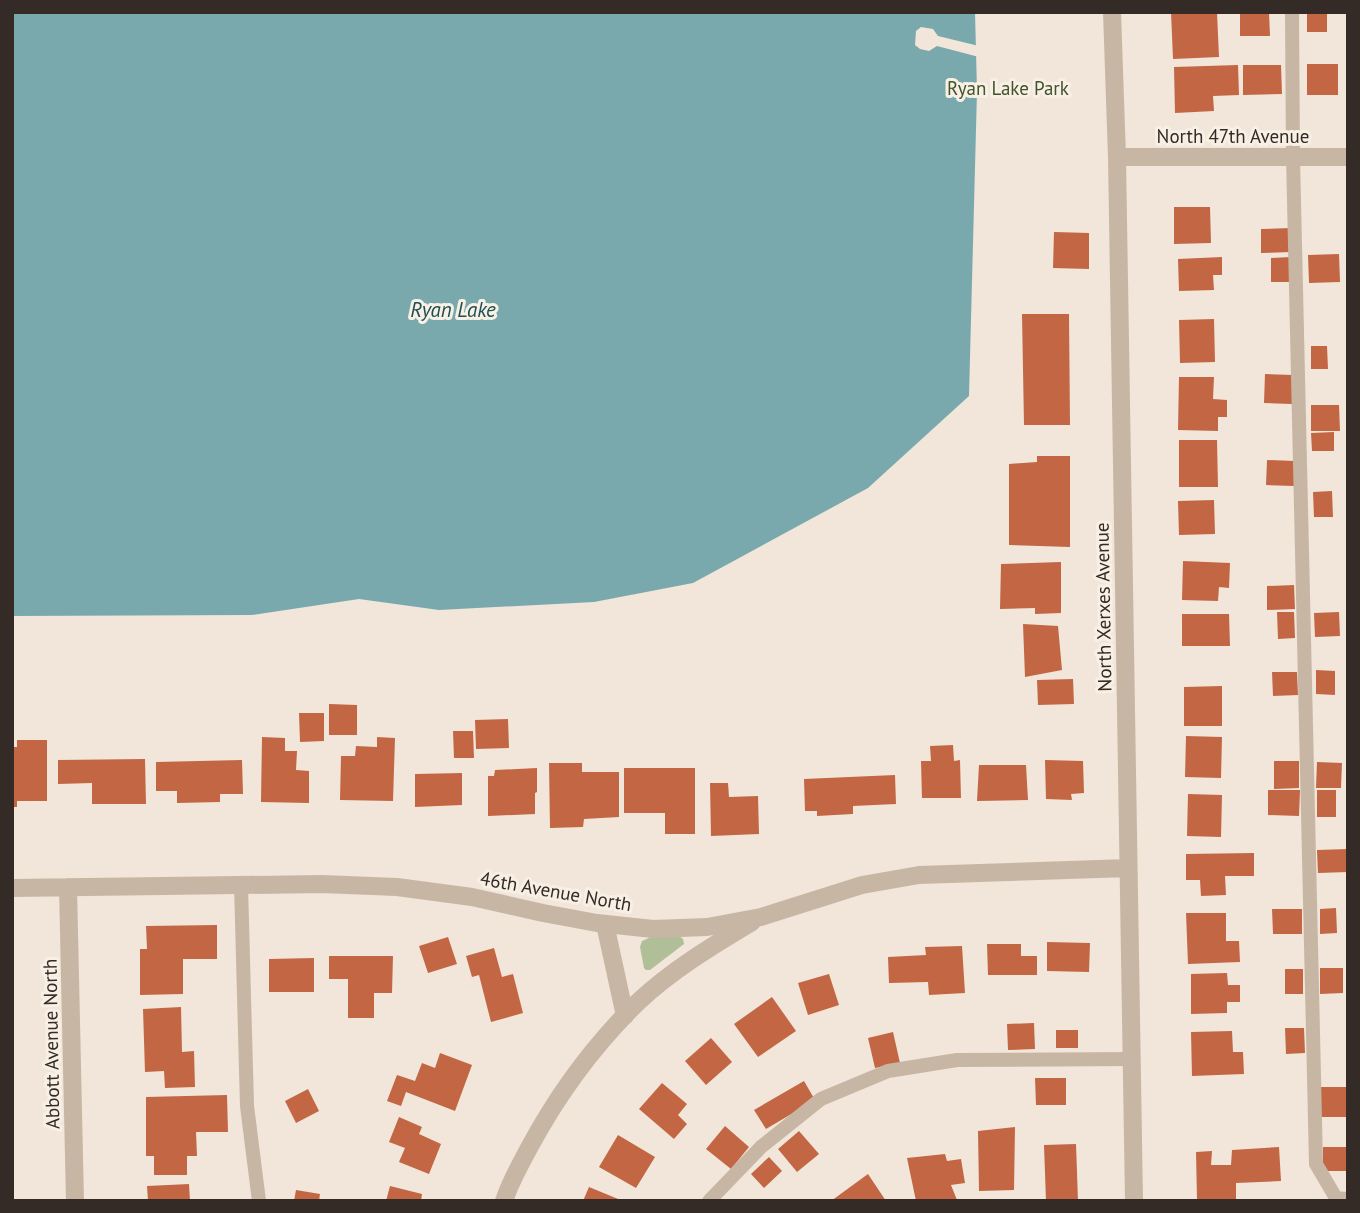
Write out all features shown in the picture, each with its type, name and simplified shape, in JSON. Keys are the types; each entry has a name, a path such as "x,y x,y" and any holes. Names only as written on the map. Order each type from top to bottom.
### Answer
{"street":[{"name":"North Xerxes Avenue","path":"1112,12 1117,157 1134,1201"},
{"name":"North 47th Avenue","path":"1117,157 1348,157"},
{"name":"46th Avenue North","path":"12,888 322,884 397,887 472,897 543,914 653,929 707,927 761,917 862,885 919,875 1128,868"},
{"name":"Abbott Avenue North","path":"68,887 75,1201"},
{"path":"504,1201 545,1117 587,1056 639,1001 698,955 761,917"},
{"path":"605,924 625,1016"}],"lane":[{"path":"1292,12 1316,1164 1336,1198 1348,1199"},
{"path":"241,885 247,1106 259,1201"},
{"path":"709,1201 761,1147 821,1099 888,1071 957,1060 1131,1059"}],"green space":[{"path":"679,936 684,944 650,970 644,968 640,947 642,941 651,937"}],"water":[{"name":"Ryan Lake","path":"12,12 975,12 977,91 969,396 868,488 693,583 594,602 439,610 359,599 252,615 12,616"}],"pier":[{"path":"921,27 933,29 938,36 979,46 979,57 937,46 929,51 920,49 915,45 916,31"}],"building":[{"path":"1171,12 1217,12 1219,57 1173,59"},
{"path":"1240,12 1269,12 1270,36 1240,36"},
{"path":"1307,12 1327,12 1327,32 1307,32"},
{"path":"1307,64 1338,64 1338,95 1307,95"},
{"path":"1238,65 1239,95 1213,96 1214,111 1175,113 1174,67"},
{"path":"1243,65 1281,65 1282,94 1243,95"},
{"path":"1174,207 1210,207 1211,243 1174,244"},
{"path":"1291,228 1291,252 1261,253 1261,229"},
{"path":"1054,232 1089,233 1089,269 1053,268"},
{"path":"1339,254 1340,282 1309,283 1308,255"},
{"path":"1222,257 1222,275 1213,275 1214,290 1179,291 1178,259"},
{"path":"1291,257 1291,282 1271,282 1271,258"},
{"path":"1022,314 1069,314 1070,425 1024,425"},
{"path":"1214,319 1215,362 1180,363 1179,320"},
{"path":"1311,346 1327,346 1328,369 1311,369"},
{"path":"1265,374 1293,375 1292,404 1264,403"},
{"path":"1179,377 1214,377 1213,399 1227,400 1227,417 1218,417 1218,431 1178,430"},
{"path":"1311,405 1339,405 1340,431 1311,431"},
{"path":"1334,432 1334,451 1312,451 1311,433"},
{"path":"1179,440 1217,440 1218,487 1179,487"},
{"path":"1037,456 1070,456 1070,547 1009,545 1009,464 1037,462"},
{"path":"1267,460 1295,461 1294,486 1266,485"},
{"path":"1332,491 1333,517 1314,517 1313,492"},
{"path":"1214,500 1215,534 1179,535 1178,501"},
{"path":"1183,561 1230,563 1229,588 1219,587 1218,601 1182,600"},
{"path":"1061,562 1061,613 1035,614 1035,608 1000,609 1001,564"},
{"path":"1294,585 1295,609 1267,610 1267,586"},
{"path":"1277,612 1294,612 1295,638 1278,639"},
{"path":"1339,612 1340,636 1315,637 1314,613"},
{"path":"1182,614 1229,614 1230,646 1182,646"},
{"path":"1023,624 1058,626 1062,670 1025,677"},
{"path":"1316,670 1335,671 1335,695 1316,694"},
{"path":"1272,672 1297,672 1298,695 1273,696"},
{"path":"1073,679 1074,704 1038,705 1037,680"},
{"path":"1222,686 1222,726 1184,726 1184,687"},
{"path":"329,704 357,705 357,735 329,735"},
{"path":"299,713 324,713 324,741 300,742"},
{"path":"508,719 509,748 476,749 475,720"},
{"path":"453,731 473,731 474,758 454,758"},
{"path":"1186,736 1222,737 1221,778 1185,777"},
{"path":"262,737 285,738 285,751 297,751 296,770 309,771 309,803 261,802"},
{"path":"377,737 395,738 393,801 340,800 341,756 355,756 356,746 377,747"},
{"path":"17,740 47,740 47,801 17,801 17,807 12,807 12,747 17,747"},
{"path":"953,745 954,761 960,760 961,798 922,798 921,761 931,761 930,746"},
{"path":"145,759 146,804 92,804 92,783 58,784 58,760"},
{"path":"242,760 243,794 220,794 220,802 177,803 177,791 156,791 156,762"},
{"path":"1045,760 1083,761 1084,793 1071,794 1072,800 1046,799"},
{"path":"1274,761 1299,761 1299,788 1274,789"},
{"path":"1317,762 1342,763 1341,788 1316,788"},
{"path":"549,763 582,763 582,772 619,772 619,817 584,819 583,827 550,828"},
{"path":"979,765 1026,765 1028,800 977,801"},
{"path":"537,768 535,814 488,816 488,776 494,776 495,770"},
{"path":"624,768 695,768 695,834 665,834 665,813 624,813"},
{"path":"462,773 462,805 415,807 415,774"},
{"path":"895,775 896,804 853,806 853,814 817,816 817,811 805,811 804,779"},
{"path":"710,783 728,783 729,797 758,796 759,834 711,836"},
{"path":"1268,790 1300,790 1299,816 1268,815"},
{"path":"1317,790 1336,790 1336,817 1317,817"},
{"path":"1188,794 1222,795 1221,837 1187,836"},
{"path":"1348,849 1348,872 1318,873 1317,850"},
{"path":"1254,853 1254,876 1225,876 1226,895 1201,896 1200,880 1186,880 1186,854"},
{"path":"1336,908 1337,933 1320,934 1320,909"},
{"path":"1272,909 1302,909 1302,934 1273,934"},
{"path":"1186,913 1226,913 1226,941 1239,941 1240,962 1188,964"},
{"path":"217,925 217,959 183,959 183,994 140,995 140,949 147,949 146,926"},
{"path":"448,937 457,964 428,973 419,946"},
{"path":"1047,942 1090,943 1089,972 1047,971"},
{"path":"987,944 1021,944 1021,956 1037,956 1037,975 988,975"},
{"path":"962,946 965,993 929,995 928,982 889,983 888,957 926,955 925,947"},
{"path":"494,948 502,977 513,974 523,1013 491,1022 479,975 472,977 466,956"},
{"path":"329,956 393,956 392,993 374,993 374,1018 348,1018 348,979 329,979"},
{"path":"314,958 314,992 269,992 269,959"},
{"path":"1320,968 1343,968 1343,993 1320,994"},
{"path":"1285,969 1303,969 1303,994 1285,994"},
{"path":"1227,973 1228,985 1240,985 1240,1002 1227,1002 1227,1013 1191,1014 1191,974"},
{"path":"829,974 839,1005 808,1015 798,983"},
{"path":"772,997 796,1031 758,1057 734,1024"},
{"path":"181,1007 182,1052 194,1051 195,1087 165,1088 164,1071 145,1072 143,1009"},
{"path":"1034,1023 1035,1049 1008,1050 1007,1024"},
{"path":"1285,1028 1304,1028 1305,1053 1286,1054"},
{"path":"1056,1030 1078,1030 1078,1048 1056,1048"},
{"path":"1232,1031 1233,1052 1243,1052 1244,1074 1192,1076 1191,1032"},
{"path":"893,1032 900,1063 875,1068 868,1038"},
{"path":"711,1038 732,1062 706,1085 685,1061"},
{"path":"440,1053 472,1065 455,1111 406,1092 401,1106 387,1101 397,1075 415,1081 422,1063 435,1068"},
{"path":"1035,1078 1066,1078 1066,1105 1036,1105"},
{"path":"804,1081 815,1100 766,1129 754,1110"},
{"path":"662,1083 687,1104 678,1115 687,1124 674,1139 639,1109"},
{"path":"1320,1087 1348,1087 1348,1117 1321,1117"},
{"path":"308,1089 319,1111 296,1123 285,1101"},
{"path":"227,1095 228,1132 196,1132 197,1156 187,1156 187,1175 154,1175 154,1156 146,1156 146,1097"},
{"path":"399,1117 422,1127 419,1134 441,1144 429,1174 399,1162 405,1148 389,1142"},
{"path":"725,1126 749,1147 731,1169 706,1149"},
{"path":"1015,1127 1014,1190 979,1191 978,1131"},
{"path":"799,1131 819,1154 797,1172 778,1149"},
{"path":"618,1135 655,1157 636,1188 599,1167"},
{"path":"1076,1144 1078,1201 1046,1201 1044,1145"},
{"path":"1279,1147 1281,1181 1236,1183 1236,1200 1197,1200 1196,1152 1212,1151 1211,1165 1231,1165 1232,1150"},
{"path":"1323,1147 1346,1147 1346,1171 1323,1171"},
{"path":"945,1154 947,1161 961,1159 965,1183 951,1185 957,1200 916,1201 907,1158"},
{"path":"769,1157 782,1171 764,1188 751,1174"},
{"path":"868,1174 886,1201 831,1201"},
{"path":"189,1184 190,1201 148,1201 147,1186"},
{"path":"390,1186 422,1194 421,1201 386,1201"},
{"path":"589,1187 623,1201 583,1201"},
{"path":"296,1190 320,1194 319,1201 294,1201"}],"park label":[{"name":"Ryan Lake Park","path":"1008,88"}]}
